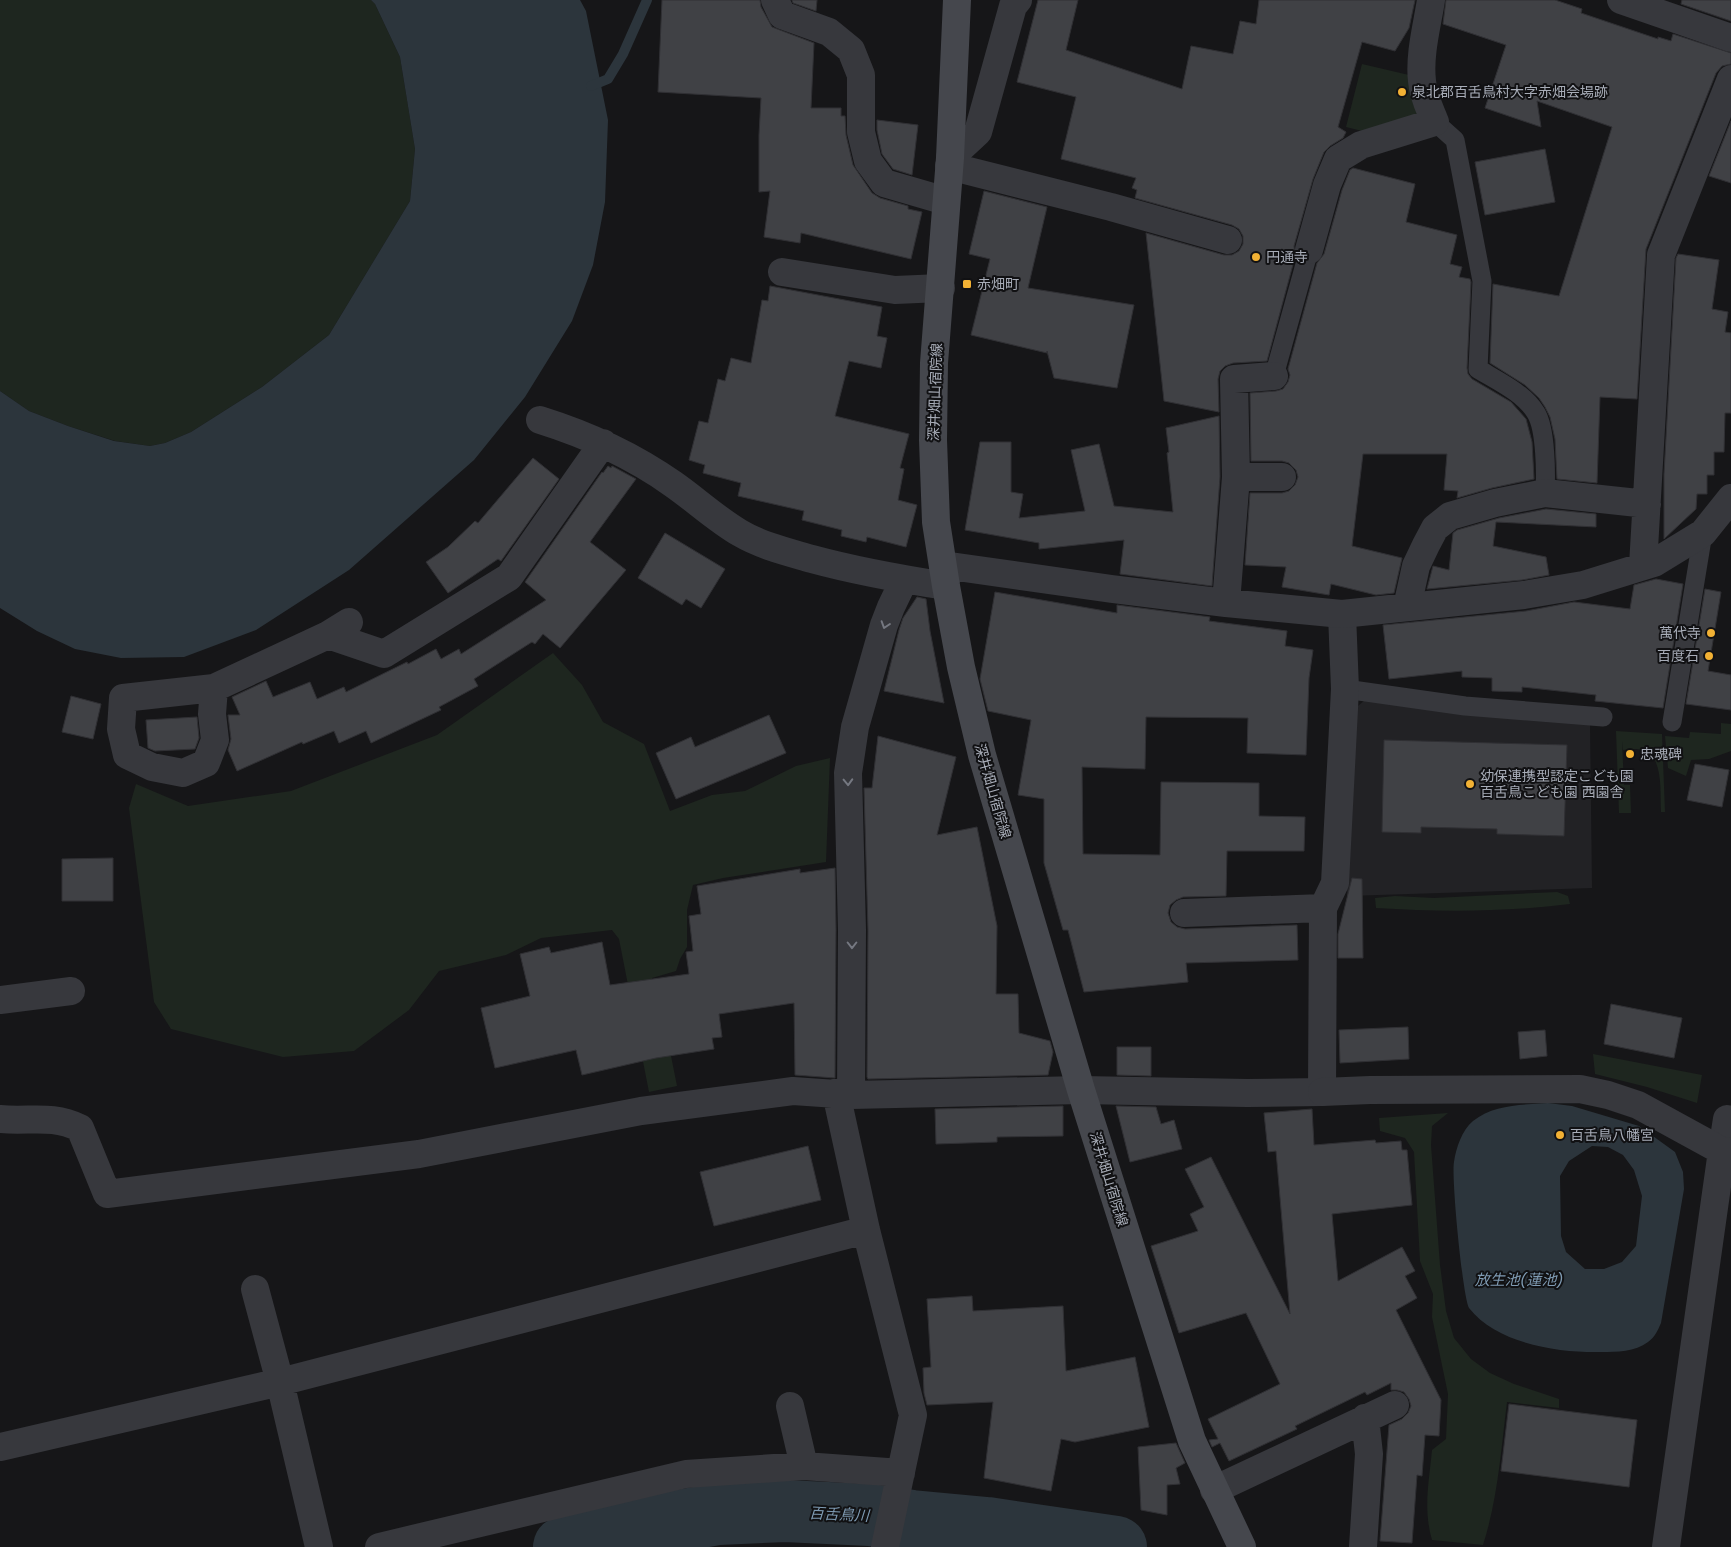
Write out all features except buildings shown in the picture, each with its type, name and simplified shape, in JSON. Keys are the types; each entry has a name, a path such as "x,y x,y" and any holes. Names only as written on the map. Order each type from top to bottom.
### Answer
{"main road":[{"name":"深井畑山宿院線","path":"957,0 950,162 934,362 933,440 936,522 944,575 961,667 982,755 1081,1090 1192,1441 1242,1546"}],"street":[{"path":"775,0 782,15 829,32 851,50 861,75 861,132 868,161 884,184 946,201"},
{"path":"1018,0 1013,6 978,132 950,162 1228,240"},
{"path":"1309,250 1327,185 1338,159 1361,145 1435,122 1425,98 1422,80 1422,54 1431,0"},
{"path":"1621,0 1731,38"},
{"path":"1643,566 1661,255 1731,79"},
{"path":"782,272 895,290 941,288"},
{"path":"1226,603 1236,477 1234,379 1274,376"},
{"path":"540,420 572,430 603,443 639,462 674,484 706,510 741,534 779,550 850,569 904,580 944,575 1112,589 1226,603 1342,614 1524,595 1583,585 1654,563 1703,533 1728,510"},
{"path":"214,688 338,628 384,654 509,577 603,443"},
{"path":"1236,477 1282,477"},
{"path":"1407,607 1416,566 1426,544 1435,528 1450,516 1495,503 1545,493 1647,504"},
{"path":"885,1547 913,1415 866,1230 843,1094 852,930 848,773 855,727 884,625 904,580"},
{"path":"1322,1092 1323,908 1335,883 1345,689 1342,614"},
{"path":"1184,913 1323,908"},
{"path":"0,1000 71,991"},
{"path":"0,1119 18,1121 54,1119 80,1128 107,1194 420,1154 640,1111 792,1091 843,1094 1081,1090 1247,1093 1370,1090 1580,1089 1608,1095 1638,1105 1727,1152"},
{"path":"1666,1547 1727,1152 1726,1120"},
{"path":"1,1442 280,1382 866,1230"},
{"path":"255,1289 280,1382 319,1547"},
{"path":"1214,1490 1395,1405"},
{"path":"790,1406 804,1466"},
{"path":"1363,1547 1369,1454 1365,1418"},
{"path":"379,1547 686,1474 804,1466 900,1479"}],"lane":[{"path":"1435,122 1455,140 1482,281 1478,369 1522,396 1537,414 1546,466 1545,493"},
{"path":"1274,376 1309,250"},
{"path":"1672,722 1703,533"},
{"path":"1345,689 1465,706 1603,717"}],"shaded area":[{"path":"0,0 371,0 375,4 400,57 415,149 410,201 329,335 262,387 191,432 165,443 150,446 115,441 29,411 0,391"},
{"path":"1362,64 1409,75 1418,119 1362,131 1346,127"},
{"path":"553,653 582,685 603,722 644,744 670,811 712,795 745,791 796,766 830,758 826,862 723,878 693,885 687,910 687,947 676,971 652,978 658,1026 670,1051 677,1086 649,1092 619,939 612,930 541,938 506,955 439,971 409,1010 354,1051 283,1057 171,1029 154,1002 129,808 136,784 188,806 291,791 437,735"},
{"name":"幼保連携型認定こども園 百舌鳥こども園 西園舎","path":"1365,700 1590,725 1592,888 1347,896 1352,711"},
{"path":"1721,723 1731,724 1731,751 1709,759 1691,760 1686,776 1668,768 1665,736 1689,738 1690,732 1721,734"},
{"path":"1616,731 1662,734 1665,812 1661,812 1659,772 1653,757 1649,751 1623,750 1622,741 1624,785 1630,785 1631,813 1619,813"},
{"path":"1557,892 1568,896 1570,904 1498,910 1424,910 1376,908 1375,898 1395,896 1434,898"},
{"path":"1593,1054 1702,1075 1697,1103 1647,1087 1595,1074"},
{"path":"1448,1113 1432,1126 1431,1145 1440,1265 1446,1311 1454,1338 1471,1359 1490,1373 1514,1384 1559,1399 1559,1408 1507,1402 1496,1492 1483,1545 1432,1540 1429,1529 1427,1506 1432,1450 1446,1439 1448,1394 1432,1317 1433,1294 1420,1261 1414,1152 1405,1138 1380,1131 1379,1118"}],"water":[{"path":"371,0 580,0 586,11 608,120 605,202 593,265 572,321 525,397 474,460 349,570 256,630 184,657 121,658 75,649 37,631 0,608 0,391 29,411 68,426 114,441 150,446 165,443 191,432 262,387 329,335 410,201 415,149 400,57 375,4"},
{"name":"放生池(蓮池)","path":"1548,1103 1572,1106 1639,1126 1675,1152 1683,1172 1684,1189 1661,1323 1653,1338 1632,1350 1567,1351 1530,1344 1496,1330 1481,1320 1469,1308 1461,1262 1454,1190 1454,1162 1458,1145 1469,1125 1481,1115 1509,1106","holes":["1592,1146 1608,1147 1623,1155 1634,1170 1642,1196 1636,1246 1622,1262 1604,1269 1585,1269 1566,1252 1561,1236 1560,1176 1569,1161"]}],"waterway":[{"path":"591,86 608,79 623,54 647,0"},
{"name":"百舌鳥川","path":"564,1547 621,1531 718,1514 785,1511 870,1515 987,1528 1116,1547"}],"place":[{"name":"泉北郡百舌鳥村大字赤畑会場跡","path":"1402,92"},
{"name":"円通寺","path":"1256,257"},
{"name":"赤畑町","path":"967,284"},
{"name":"萬代寺","path":"1711,633"},
{"name":"百度石","path":"1709,656"},
{"name":"忠魂碑","path":"1630,754"},
{"name":"幼保連携型認定こども園 百舌鳥こども園 西園舎","path":"1470,784"},
{"name":"百舌鳥八幡宮","path":"1560,1135"}]}
